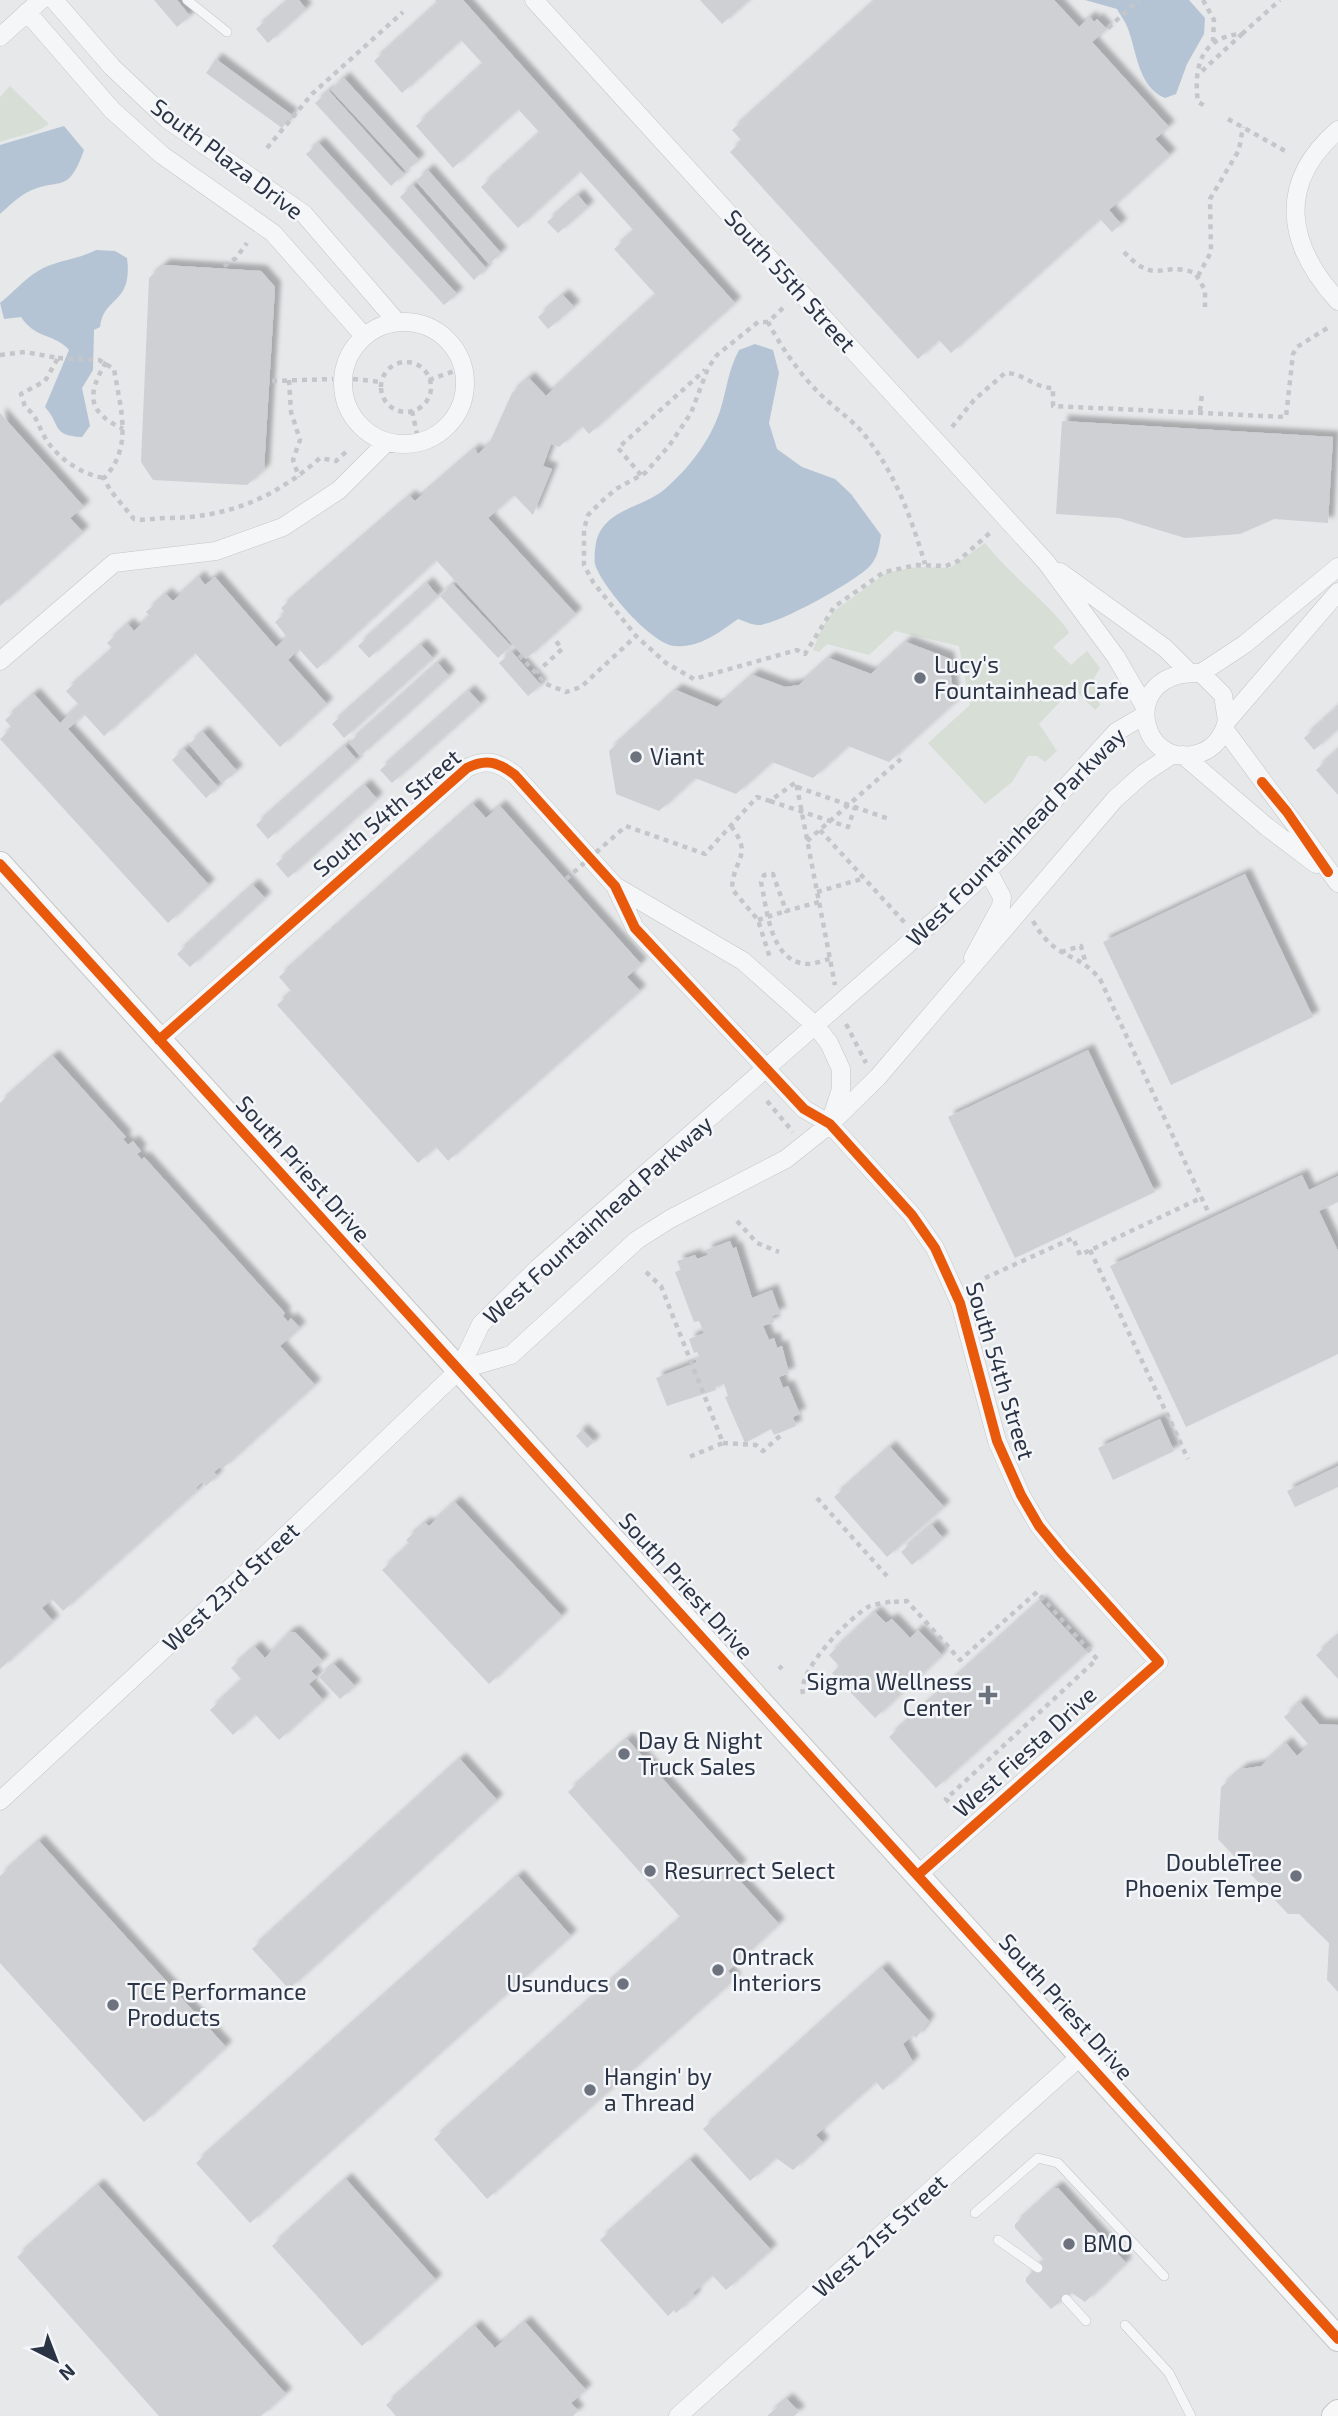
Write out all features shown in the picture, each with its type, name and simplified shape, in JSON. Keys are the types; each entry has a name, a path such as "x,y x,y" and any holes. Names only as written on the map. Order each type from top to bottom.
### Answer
{"main road":[{"name":"South Priest Drive","path":"0,864 1338,2339"},
{"path":"1334,2416 1338,2412"}],"street":[{"name":"South Plaza Drive","path":"54,0 112,67 167,119 304,214 397,321"},
{"name":"South 55th Street","path":"534,0 1046,562 1116,657 1145,711"},
{"name":"South Plaza Drive","path":"34,6 112,110 162,155 273,233 364,336"},
{"path":"0,37 34,6"},
{"path":"1338,130 1310,161 1298,190 1295,212 1296,233 1305,257 1338,302"},
{"path":"397,321 417,323 436,330 451,343 464,368 465,388 456,416 446,428 419,443 386,443 359,425 343,397 345,363 364,336 379,326 397,321"},
{"path":"0,661 114,563 216,551 283,527 339,491 386,443"},
{"name":"South 55th Street","path":"1046,562 1196,673"},
{"path":"1333,878 1178,755 1153,739 1145,711 1148,697 1162,680 1196,673 1245,644 1338,567"},
{"path":"1178,755 1207,750 1338,592"},
{"path":"1196,673 1223,695 1226,726 1333,878"},
{"name":"West Fountainhead Parkway","path":"459,1370 481,1324 520,1285 816,1026 988,871 1116,732 1145,711"},
{"name":"West Fountainhead Parkway","path":"459,1370 511,1355 637,1240 670,1219 786,1159 830,1124 867,1090 1115,799 1143,774 1178,755"},
{"name":"South 54th Street","path":"159,1040 467,768 480,762 494,762 515,775 615,886 635,928 767,1069"},
{"path":"965,977 978,944 1001,906 1002,897 988,871"},
{"name":"South 54th Street","path":"615,886 743,961 816,1026"},
{"path":"767,1069 804,1109 830,1124 841,1089 841,1069 829,1042 816,1026"},
{"name":"South 54th Street","path":"830,1124 912,1215 944,1265 963,1313 997,1441 1011,1476 1031,1512 1062,1554 1159,1662"},
{"name":"West 23rd Street","path":"0,1801 255,1565 459,1370"},
{"name":"West Fiesta Drive","path":"919,1874 1159,1662"},
{"name":"West 21st Street","path":"678,2416 1082,2055"}],"lane":[{"path":"187,0 227,32"},
{"path":"975,2213 1038,2158 1058,2163 1164,2276"},
{"path":"998,2240 1038,2268"},
{"path":"1066,2298 1086,2321"},
{"path":"1125,2325 1169,2373 1191,2416"}],"path":[{"path":"1108,28 1139,0"},
{"path":"1203,0 1214,20 1213,42"},
{"path":"1202,71 1280,0"},
{"path":"267,148 312,94 403,12"},
{"path":"1207,107 1198,102 1195,83 1198,68 1208,46 1219,38 1242,34"},
{"path":"1228,119 1286,152"},
{"path":"1198,276 1211,252 1210,199 1239,150 1243,127"},
{"path":"224,266 236,258 247,243"},
{"path":"1124,251 1148,271 1182,269 1198,276 1205,290 1205,307"},
{"path":"641,475 618,448 708,368 717,355 758,322 768,322 783,308"},
{"path":"768,322 780,343 819,393 846,414 887,468 909,510 925,564"},
{"path":"952,427 974,400 1006,373 1019,373 1042,388 1053,388 1053,406 1286,417 1293,354 1297,347 1329,327"},
{"path":"0,355 25,352 58,358 99,360 114,369 124,429 121,453 104,478"},
{"path":"58,358 45,381 21,394 25,407 35,415 44,436 73,466 84,475 104,478"},
{"path":"106,362 93,395 95,411 104,420 124,429"},
{"path":"406,362 421,368 429,380 425,403 412,411 395,410 383,398 381,382 391,368 406,362"},
{"path":"708,368 691,413 669,446 641,475 601,502 588,515 584,529 584,565 593,582 636,636 666,663 694,679 797,650 805,654 834,607 863,586 884,572 925,564 946,566 958,561 1006,518"},
{"path":"429,380 457,370"},
{"path":"272,381 333,379"},
{"path":"353,379 381,382"},
{"path":"289,380 291,412 300,440 293,460 299,477"},
{"path":"1200,411 1202,394"},
{"path":"412,411 419,443"},
{"path":"104,478 110,490 134,519 142,521 237,510 267,497 299,477 320,458 336,461 350,449"},
{"path":"519,655 546,684 565,692 581,687 636,636"},
{"path":"536,673 562,649 555,641"},
{"path":"807,841 901,759"},
{"path":"770,801 786,786 796,782 836,989"},
{"path":"797,787 889,819"},
{"path":"566,879 626,826 705,853 757,797 848,827 855,807"},
{"path":"731,826 742,841 744,855 733,876 732,889 758,920 764,947 772,962"},
{"path":"820,830 905,924"},
{"path":"786,911 778,881 772,874 764,875 761,882 777,945 792,958 807,964 830,959"},
{"path":"817,892 864,878"},
{"path":"758,920 819,902"},
{"path":"1033,920 1047,944 1086,964 1100,979 1210,1216"},
{"path":"1060,953 1081,946 1086,964"},
{"path":"842,1016 866,1064"},
{"path":"760,1093 793,1132"},
{"path":"985,1278 1073,1238 1080,1255 1201,1198"},
{"path":"737,1221 757,1243 779,1252"},
{"path":"1090,1250 1188,1459"},
{"path":"646,1272 661,1286 723,1443"},
{"path":"690,1457 723,1443 756,1445 763,1451 780,1436"},
{"path":"817,1497 887,1576"},
{"path":"801,1690 808,1671 839,1631 869,1606 893,1600 907,1601 961,1660 1037,1592 1097,1659 946,1799 957,1812"}],"shaded area":[{"path":"10,86 49,124 31,133 0,142 0,97"},
{"path":"985,543 1067,629 1069,633 1053,647 1071,665 1087,651 1100,668 1094,678 1100,705 1095,710 1073,688 1039,724 1057,751 1045,762 1037,756 1028,756 1012,782 985,804 928,743 970,705 959,646 895,631 869,655 827,644 819,652 813,650 822,628 833,612 886,573 916,567 950,568"}],"water":[{"path":"1085,0 1189,0 1205,18 1204,34 1187,64 1176,94 1165,98 1149,86 1140,68 1127,26 1117,9"},
{"path":"64,126 84,150 72,174 61,183 26,193 0,214 0,145"},
{"path":"96,250 115,251 127,258 128,273 122,292 107,309 100,327 94,330 93,370 82,388 90,426 82,437 72,436 61,432 45,407 69,350 58,341 33,329 21,317 4,319 0,303 38,271"},
{"path":"755,344 773,350 779,373 769,423 777,449 802,467 835,479 851,494 881,535 878,552 873,563 862,573 782,618 758,625 738,619 701,642 675,646 665,643 641,625 607,586 595,564 596,543 600,532 615,516 665,489 690,463 716,422 732,365 739,350"}],"building":[{"path":"154,0 177,0 190,16 177,27"},
{"path":"289,0 299,0 306,9 268,43 256,29"},
{"path":"435,0 463,0 735,303 589,434 582,426 559,447 551,444 543,466 552,469 533,515 514,495 488,518 576,614 526,659 436,560 317,669 299,649 288,660 327,704 280,747 195,653 104,736 84,714 68,729 209,885 168,923 0,739 12,728 5,720 34,694 60,723 79,705 66,691 113,649 107,643 128,624 134,631 150,616 146,612 166,594 173,601 199,577 205,585 215,577 276,647 287,637 275,622 285,613 281,608 410,496 415,501 475,449 478,454 489,444 512,393 529,378 546,396 656,295 614,249 634,231 580,171 518,228 481,187 540,133 518,109 453,168 416,126 483,64 461,40 402,93 374,61 438,3"},
{"path":"700,0 749,0 722,24"},
{"path":"876,0 1054,0 1079,27 1090,17 1094,22 1097,19 1107,29 1092,42 1169,127 1155,139 1170,155 1109,210 1121,224 1112,232 1100,219 951,353 939,340 918,359 730,152 742,141 732,130"},
{"path":"216,59 292,115 282,128 206,73"},
{"path":"344,78 419,160 406,171 331,90"},
{"path":"329,91 404,174 391,186 315,103"},
{"path":"319,143 457,294 444,305 306,154"},
{"path":"428,170 501,253 489,264 416,181"},
{"path":"413,185 486,268 474,280 400,197"},
{"path":"578,195 588,207 558,233 547,222"},
{"path":"164,265 261,271 275,287 264,470 247,485 153,480 141,462 149,278"},
{"path":"563,295 574,307 548,329 538,317"},
{"path":"0,413 84,507 70,518 83,532 0,606"},
{"path":"1062,421 1333,437 1328,523 1274,519 1240,534 1185,538 1119,518 1056,514"},
{"path":"427,583 438,596 369,658 358,646"},
{"path":"453,584 511,646 498,658 440,596"},
{"path":"906,642 948,658 955,702 889,762 848,746 813,778 772,762 736,794 695,778 659,811 616,794 609,751 676,690 717,707 753,675 785,687 799,685 829,658 871,674"},
{"path":"421,645 433,658 344,738 332,724"},
{"path":"512,652 541,685 528,696 499,663"},
{"path":"438,663 449,676 360,756 349,743"},
{"path":"469,691 481,704 392,783 380,770"},
{"path":"1338,707 1338,729 1314,750 1304,738"},
{"path":"203,732 237,771 222,783 189,744"},
{"path":"345,746 357,760 268,839 256,825"},
{"path":"184,749 218,787 206,798 172,760"},
{"path":"1338,750 1338,795 1316,770"},
{"path":"365,785 377,799 288,878 276,864"},
{"path":"473,804 486,818 500,806 641,964 627,977 640,991 448,1161 436,1147 418,1163 277,1005 292,992 279,977"},
{"path":"1245,874 1313,1017 1171,1085 1103,942"},
{"path":"253,885 265,898 190,967 177,954"},
{"path":"1088,1050 1155,1192 1015,1258 948,1117"},
{"path":"53,1056 126,1137 123,1139 128,1145 133,1141 141,1151 137,1154 142,1160 144,1157 285,1313 283,1316 288,1322 291,1318 300,1328 280,1346 315,1385 222,1469 220,1467 214,1472 217,1476 206,1486 202,1482 196,1488 198,1490 63,1611 52,1599 42,1608 53,1621 0,1669 0,1103"},
{"path":"1302,1175 1309,1190 1338,1176 1338,1202 1319,1211 1338,1251 1338,1354 1186,1427 1110,1266"},
{"path":"730,1241 733,1249 736,1247 752,1298 772,1290 780,1313 772,1316 774,1322 763,1326 769,1340 774,1338 777,1348 782,1346 789,1373 779,1377 783,1388 788,1386 800,1414 793,1417 796,1426 774,1435 771,1429 745,1443 725,1397 728,1396 724,1384 715,1387 716,1390 667,1406 656,1378 697,1362 695,1358 700,1357 697,1352 694,1353 689,1339 704,1333 699,1321 694,1322 675,1272 681,1270 677,1261 695,1255 697,1259 708,1255 706,1250"},
{"path":"1160,1419 1174,1451 1113,1480 1098,1448"},
{"path":"582,1430 594,1442 587,1448 576,1436"},
{"path":"890,1447 944,1507 887,1557 834,1497"},
{"path":"1338,1466 1338,1487 1295,1507 1287,1491"},
{"path":"455,1502 562,1616 489,1684 382,1570 410,1544 406,1540 425,1523 429,1526"},
{"path":"932,1525 943,1538 912,1565 901,1552"},
{"name":"Sigma Wellness Center","path":"1040,1601 1087,1652 936,1788 889,1737"},
{"path":"875,1612 886,1623 892,1619 910,1638 918,1630 942,1655 875,1718 832,1673 839,1666 829,1655"},
{"path":"295,1632 323,1661 311,1671 317,1677 309,1684 323,1700 279,1740 255,1714 233,1735 210,1710 242,1680 231,1668 255,1647 265,1658 289,1633"},
{"path":"1338,1636 1338,1679 1316,1655"},
{"path":"334,1664 355,1686 340,1699 319,1677"},
{"name":"DoubleTree Phoenix Tempe","path":"1300,1702 1319,1724 1338,1725 1338,1992 1327,1980 1329,1943 1299,1914 1288,1914 1218,1839 1221,1787 1242,1769 1261,1766 1286,1743 1297,1756 1309,1745 1284,1717"},
{"path":"627,1739 741,1866 733,1873 779,1924 728,1971 735,1979 487,2199 434,2139 681,1918 568,1792"},
{"path":"460,1759 497,1800 289,1989 252,1949"},
{"name":"TCE Performance Products","path":"39,1841 226,2047 144,2122 0,1963 0,1876"},
{"path":"518,1876 571,1936 250,2223 196,2163"},
{"path":"882,1968 929,2021 916,2038 913,2035 903,2044 913,2062 883,2090 876,2082 816,2135 823,2143 793,2170 776,2158 750,2181 703,2129"},
{"path":"690,2160 771,2250 726,2290 712,2275 693,2293 695,2296 676,2313 674,2310 668,2316 600,2240"},
{"path":"346,2179 436,2280 362,2346 272,2246"},
{"path":"98,2185 286,2394 261,2416 159,2416 17,2257"},
{"name":"BMO","path":"1058,2188 1126,2263 1085,2302 1072,2293 1051,2309 1026,2282 1026,2278 1044,2260 1015,2228 1015,2224"},
{"path":"525,2322 586,2390 571,2403 578,2411 573,2416 396,2416 386,2405 475,2326 495,2348"},
{"path":"787,2399 799,2412 794,2416 767,2416"}],"cycle path":[{"path":"159,1040 467,768 486,762 503,767 515,775 615,886 635,928 804,1109 830,1124 912,1215 935,1248 960,1303 997,1441 1021,1495 1039,1526 1062,1554 1159,1662 919,1874"},
{"path":"1262,782 1287,812 1328,872"},
{"path":"0,864 1338,2339"}],"place":[{"name":"Lucy's Fountainhead Cafe","path":"920,678"},
{"name":"Viant","path":"636,757"},
{"name":"Sigma Wellness Center","path":"988,1695"},
{"name":"Day & Night Truck Sales","path":"624,1754"},
{"name":"Resurrect Select","path":"650,1871"},
{"name":"DoubleTree Phoenix Tempe","path":"1296,1876"},
{"name":"Ontrack Interiors","path":"718,1970"},
{"name":"Usunducs","path":"623,1984"},
{"name":"TCE Performance Products","path":"113,2005"},
{"name":"Hangin' by a Thread","path":"590,2090"},
{"name":"BMO","path":"1069,2244"}]}
